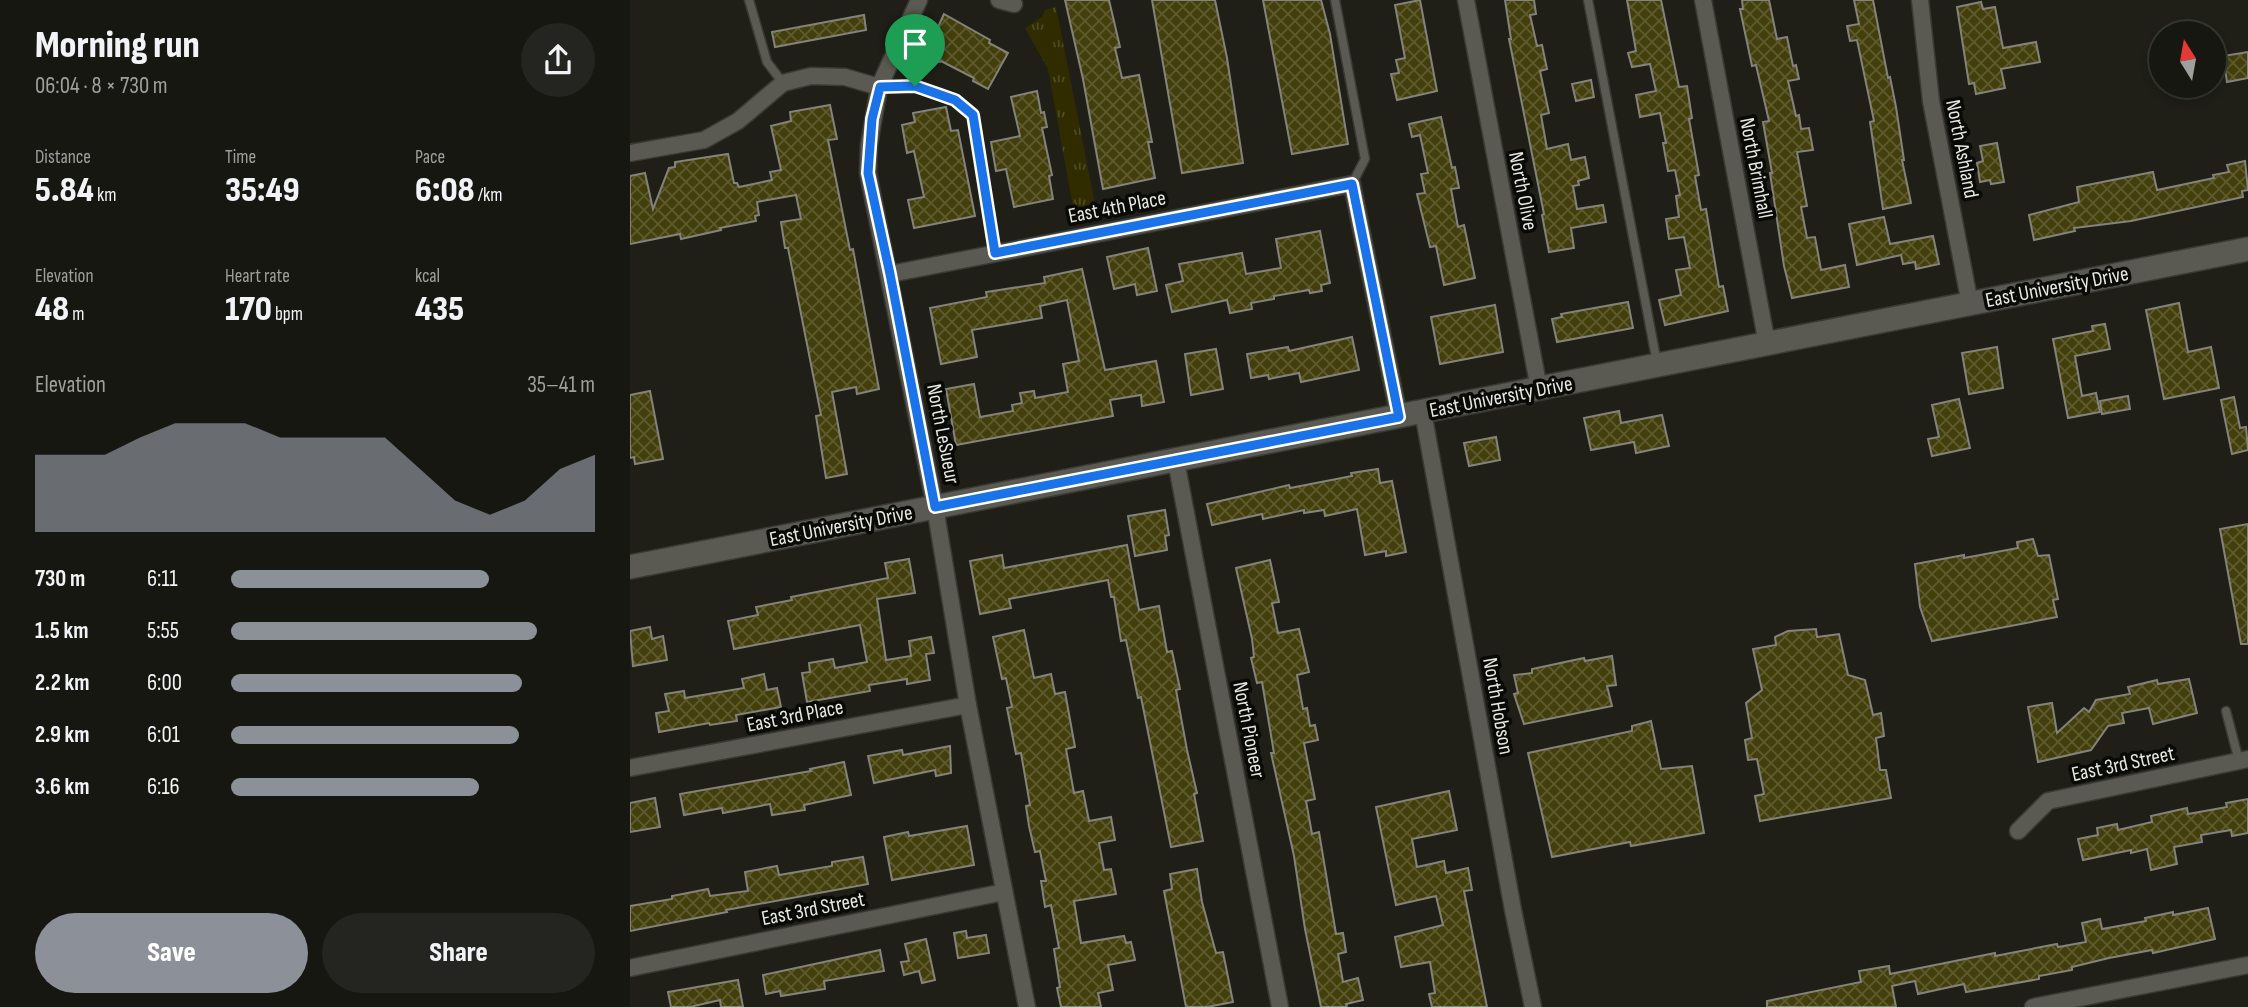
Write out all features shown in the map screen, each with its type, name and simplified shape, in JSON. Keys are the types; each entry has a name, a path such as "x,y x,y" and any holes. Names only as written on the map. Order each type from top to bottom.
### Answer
{"main road":[{"name":"East University Drive","path":"630,568 2248,249"}],"street":[{"name":"North LeSueur","path":"919,0 880,87 872,119 868,173 935,507 968,705 1027,1007"},
{"name":"North Olive","path":"1466,0 1539,389"},
{"name":"North Brimhall","path":"1703,0 1767,344"},
{"name":"North Ashland","path":"1920,0 1931,102 1970,304"},
{"path":"630,153 704,139 738,121 783,83 811,76 845,77 880,87"},
{"path":"1352,184 1399,417"},
{"name":"East 4th Place","path":"890,274 1352,184"},
{"name":"North Hobson","path":"1423,412 1513,911 1533,1007"},
{"name":"North Pioneer","path":"1176,461 1280,1007"},
{"name":"East 3rd Place","path":"630,768 968,705"},
{"name":"East 3rd Street","path":"2018,831 2048,801 2244,760"},
{"name":"East 3rd Street","path":"630,968 1004,892"},
{"path":"2033,1007 2248,965"}],"lane":[{"path":"748,0 766,62 783,83"},
{"path":"1335,0 1365,159 1352,184"},
{"path":"1588,0 1657,366"},
{"path":"880,87 915,86 955,100 973,115 995,253"},
{"path":"2226,711 2244,760"}],"green space":[{"path":"1056,7 1097,214 1075,218 1048,69 1025,28 1042,17 1045,10"}],"building":[{"path":"1065,0 1109,0 1120,47 1115,48 1122,78 1139,75 1152,142 1148,142 1155,178 1103,189"},
{"path":"1152,0 1215,0 1243,163 1182,173"},
{"path":"1263,0 1321,0 1330,34 1348,144 1292,154"},
{"path":"1420,0 1437,91 1397,100 1391,74 1399,73 1396,60 1405,58 1395,5"},
{"path":"1505,0 1534,0 1536,14 1530,15 1537,46 1542,45 1547,69 1540,71 1549,113 1541,115 1547,149 1568,144 1571,160 1585,157 1589,178 1578,181 1579,185 1573,186 1577,209 1603,205 1606,222 1571,228 1574,248 1549,252 1509,39"},
{"path":"1627,0 1661,0 1679,87 1687,86 1692,118 1689,119 1699,175 1695,176 1701,210 1706,209 1719,287 1723,286 1728,311 1665,325 1659,300 1681,295 1676,270 1690,268 1684,237 1669,239 1666,219 1679,217 1676,196 1680,195 1675,170 1668,171 1660,113 1640,117 1636,95 1656,91 1650,64 1632,67 1628,53 1636,51"},
{"path":"1742,0 1769,0 1777,39 1787,37 1793,66 1796,65 1799,79 1788,81 1796,116 1799,115 1801,129 1809,128 1813,150 1797,152 1807,206 1801,207 1807,238 1815,237 1821,270 1845,265 1849,287 1792,298 1784,266 1763,122 1769,121 1756,65 1752,66 1740,9 1743,9"},
{"path":"1854,0 1873,0 1896,107 1902,160 1911,203 1883,209 1870,122 1874,121 1857,40 1850,41 1847,26 1859,24"},
{"path":"1981,2 1983,9 1995,7 2003,48 2036,42 2040,62 2001,69 2005,88 1976,94 1974,83 1969,84 1957,7"},
{"path":"944,14 1008,53 988,89 973,81 974,78 925,55"},
{"path":"864,15 866,30 775,47 772,32"},
{"path":"2248,52 2248,78 2227,82 2226,56"},
{"path":"1591,80 1594,97 1576,101 1572,84"},
{"path":"1037,91 1047,127 1042,128 1052,175 1049,176 1053,199 1014,207 1006,169 996,171 991,142 1020,136 1011,97"},
{"path":"830,105 837,139 828,140 850,250 853,249 879,389 857,394 856,387 832,392 847,474 826,478 816,416 821,415 781,222 801,219 796,195 757,202 759,215 755,216 756,221 681,239 680,234 630,244 630,176 645,173 653,209 669,168 675,167 675,162 728,154 734,183 739,187 772,180 770,172 781,170 771,126 791,121 790,112"},
{"path":"946,107 951,131 958,130 975,216 914,228 908,200 924,197 914,151 907,153 902,125 915,122 913,113"},
{"path":"1441,117 1459,188 1451,189 1458,227 1464,225 1475,278 1444,285 1436,246 1430,247 1417,194 1425,193 1421,174 1428,173 1420,135 1412,137 1409,124"},
{"path":"1997,143 2004,182 1980,182 1977,163 1983,161 1980,146"},
{"path":"2245,161 2248,190 2242,191 2243,197 2131,221 2074,228 2075,231 2034,240 2029,215 2079,202 2077,187 2153,172 2157,190 2214,178 2213,175 2229,172 2227,165"},
{"path":"1884,217 1890,244 1933,236 1939,264 1916,269 1915,262 1903,264 1901,255 1857,265 1849,224"},
{"path":"1320,231 1330,283 1321,285 1322,291 1310,293 1309,290 1274,296 1274,299 1251,303 1252,309 1230,313 1227,300 1172,312 1166,285 1183,281 1179,264 1242,253 1246,274 1281,268 1276,239"},
{"path":"1148,248 1157,291 1137,295 1135,284 1114,289 1107,257"},
{"path":"1082,269 1105,370 1156,361 1164,402 1142,406 1141,395 1110,400 1113,416 956,445 946,389 974,384 980,417 1013,411 1012,405 1022,403 1020,393 1034,391 1035,398 1068,392 1063,364 1079,361 1067,300 1040,306 1042,318 972,330 977,357 941,364 930,308 987,297 986,292 1045,283 1044,277"},
{"path":"1628,302 1633,328 1557,342 1552,319 1562,317 1561,314"},
{"path":"2179,303 2188,352 2211,347 2219,388 2164,399 2146,310"},
{"path":"1495,305 1503,352 1440,364 1431,317"},
{"path":"2105,324 2110,349 2075,356 2082,396 2096,393 2100,412 2068,418 2053,339 2093,331 2092,326"},
{"path":"1352,337 1359,370 1301,382 1299,373 1269,379 1268,375 1251,378 1247,354 1288,347 1289,351"},
{"path":"1997,347 2003,388 1969,394 1962,353"},
{"path":"1216,349 1223,389 1191,395 1185,354"},
{"path":"650,391 663,459 635,464 634,457 630,458 630,395"},
{"path":"2128,396 2130,409 2102,414 2100,401"},
{"path":"2234,397 2240,428 2246,427 2248,450 2232,454 2221,400"},
{"path":"1959,399 1970,448 1932,456 1928,439 1939,437 1932,405"},
{"path":"1619,411 1621,423 1662,415 1669,446 1636,453 1634,442 1591,450 1584,418"},
{"path":"1496,437 1500,460 1469,466 1464,443"},
{"path":"1378,469 1380,483 1392,481 1406,552 1386,556 1386,551 1365,555 1357,509 1325,516 1324,510 1304,513 1304,510 1263,519 1262,514 1212,525 1207,504 1289,485 1290,488"},
{"path":"1165,510 1169,535 1165,536 1167,550 1135,556 1128,516"},
{"path":"2248,524 2248,644 2241,644 2220,529"},
{"path":"2033,539 2038,556 2049,555 2058,599 2053,600 2057,617 1932,641 1920,607 1915,564 2018,548 2017,542"},
{"path":"1127,545 1139,610 1159,606 1167,652 1172,651 1180,689 1176,690 1197,793 1194,794 1203,841 1171,847 1141,697 1138,698 1126,640 1121,641 1114,597 1111,597 1108,580 1009,599 1011,608 980,614 970,561 1002,555 1004,568"},
{"path":"909,559 915,593 877,599 886,660 911,656 909,641 931,637 934,653 926,654 930,680 907,684 907,679 869,685 870,691 807,702 802,673 810,672 809,663 833,659 835,668 867,662 860,625 734,649 728,621 758,615 756,607 792,600 791,597 888,578 885,563"},
{"path":"1270,560 1279,602 1272,603 1278,633 1299,629 1309,672 1297,675 1303,709 1307,708 1310,726 1315,725 1318,740 1304,743 1315,799 1306,801 1312,834 1319,832 1336,934 1343,933 1346,952 1338,954 1343,982 1358,978 1363,1000 1346,1004 1347,1007 1321,1007 1294,856 1271,753 1274,753 1262,682 1257,683 1251,658 1254,657 1252,639 1236,568"},
{"path":"650,627 652,639 663,636 667,660 633,666 630,631"},
{"path":"1816,629 1817,637 1839,634 1848,675 1865,680 1873,715 1881,713 1884,736 1876,738 1880,770 1886,770 1891,798 1760,821 1755,796 1764,794 1757,759 1748,760 1745,740 1752,738 1746,703 1762,690 1753,649 1776,645 1775,637 1788,631"},
{"path":"1024,630 1034,678 1051,674 1055,694 1065,692 1075,747 1066,749 1074,793 1083,791 1089,821 1111,817 1115,840 1099,843 1104,870 1111,869 1116,894 1074,901 1081,943 1124,936 1126,943 1131,942 1135,960 1108,965 1113,990 1098,993 1101,1007 1061,1007 1057,988 1060,987 1054,949 1059,948 1051,905 1045,907 1041,881 1046,881 1040,851 1035,852 1029,826 1026,806 1030,805 1021,753 1016,754 1007,708 1012,707 1006,678 1002,679 993,637"},
{"path":"1612,656 1616,685 1607,686 1612,706 1524,724 1514,694 1518,693 1514,675 1532,673 1532,669 1584,658 1585,661"},
{"path":"764,674 767,690 777,688 781,707 736,715 737,721 659,732 656,713 669,711 665,694 684,691 685,698 744,688 742,679"},
{"path":"2189,679 2197,713 2153,724 2149,708 2122,713 2124,723 2108,726 2091,750 2038,762 2028,707 2052,703 2057,733 2084,708 2089,712 2096,700 2130,694 2128,687 2157,680 2158,684"},
{"path":"1651,721 1661,769 1692,766 1704,833 1631,846 1630,842 1552,857 1528,753 1632,731 1632,726"},
{"path":"950,746 951,773 936,776 935,770 874,783 868,756 902,750 903,755"},
{"path":"844,762 851,795 804,805 805,810 772,815 770,804 723,813 722,808 684,815 680,794 811,771 810,769"},
{"path":"1449,791 1457,830 1412,839 1417,867 1444,861 1446,873 1468,868 1472,890 1464,891 1487,1007 1432,1007 1429,994 1435,993 1430,962 1401,967 1395,937 1443,925 1436,896 1396,905 1376,807"},
{"path":"655,798 660,827 630,832 630,803"},
{"path":"2248,799 2248,833 2232,836 2231,830 2201,835 2202,842 2174,847 2177,864 2151,870 2147,849 2083,860 2078,839 2098,835 2097,828 2117,824 2118,830 2152,822 2151,816 2187,808 2188,814 2227,807 2226,803"},
{"path":"967,826 974,865 892,880 884,837 908,832 909,836"},
{"path":"863,857 868,884 630,931 630,906 672,899 672,896 708,889 710,896 748,891 745,872 777,866 779,875 832,866 832,862"},
{"path":"1197,869 1202,902 1216,953 1223,952 1233,1002 1207,1007 1186,1007 1164,891 1172,889 1170,874"},
{"path":"2208,908 2215,939 2153,953 2152,950 2109,958 2072,967 2072,970 2039,976 2039,979 1966,992 1964,984 1918,994 1915,981 1892,986 1896,1007 1767,1007 1767,1001 1861,982 1859,971 1889,966 1890,974 1995,953 1995,956 2057,944 2058,947 2086,942 2082,923 2100,919 2102,929 2146,921 2145,918 2173,912 2173,915"},
{"path":"966,931 967,938 986,935 989,953 958,958 954,933"},
{"path":"926,939 935,980 922,983 919,971 904,975 901,962 909,961 905,944"},
{"path":"880,950 884,971 824,981 825,989 781,996 780,991 766,994 763,975"},
{"path":"738,980 743,1007 721,1007 720,1000 690,1007 671,1007 668,992"}],"route":[{"path":"915,86 955,100 973,115 995,253 1352,184 1399,417 935,507 868,173 872,119 880,87 915,86"}]}
